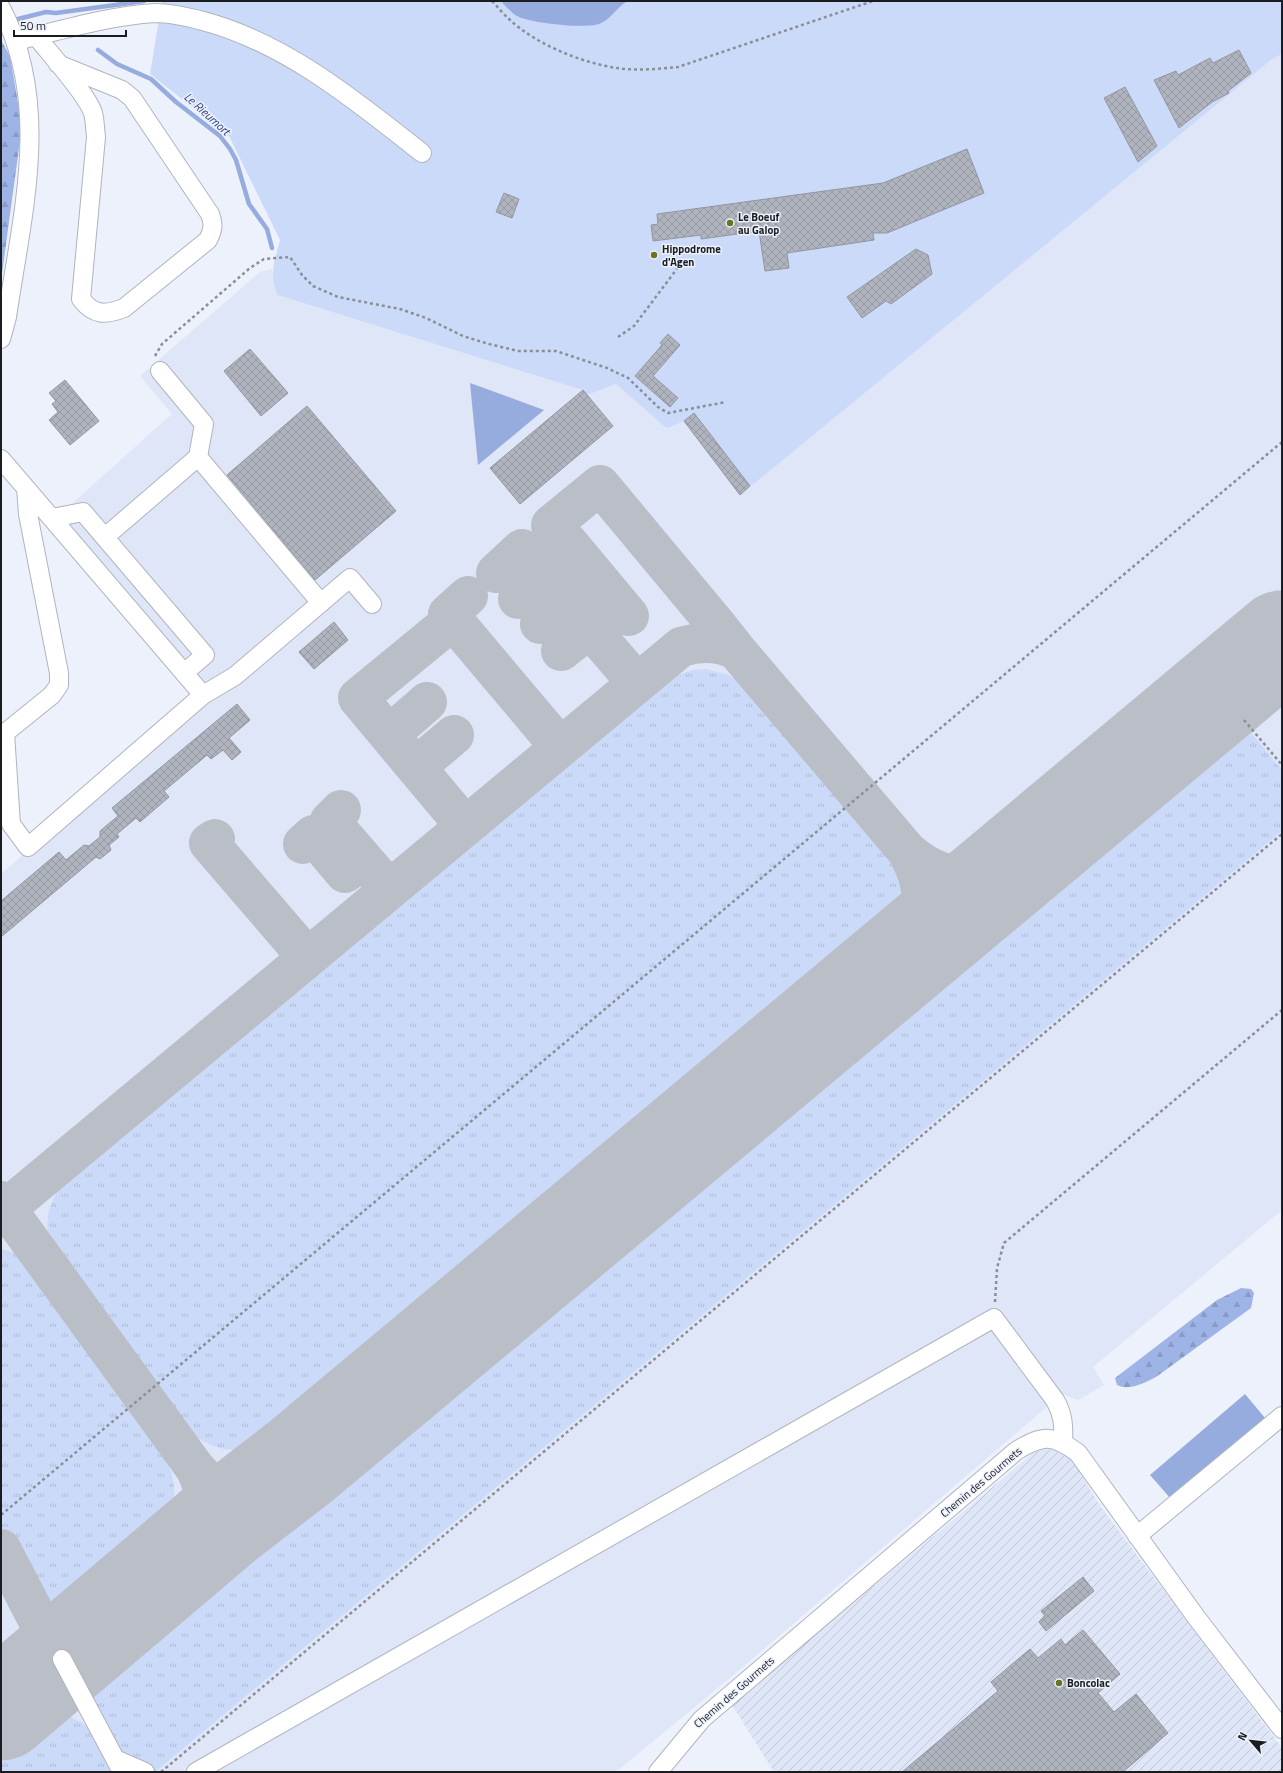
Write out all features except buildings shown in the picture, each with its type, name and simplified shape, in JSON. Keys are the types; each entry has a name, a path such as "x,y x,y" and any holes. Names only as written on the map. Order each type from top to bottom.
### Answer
{"street":[{"path":"36,36 92,22 157,13 188,17 228,28 271,48 316,74 370,111 422,153"},
{"path":"8,24 36,36 58,64 88,102 93,113 96,137 81,299 86,305 98,312 110,313 124,308 208,240 212,232 213,222 210,214 132,98 122,90 58,64"},
{"path":"1,339 7,316 30,163 31,129 26,84 8,24"},
{"path":"105,537 198,457 204,424 160,371"},
{"path":"198,457 321,602"},
{"path":"1,459 203,695"},
{"path":"26,488 28,514 59,673 59,685 52,695 3,734 11,824 28,847 203,695 235,676 350,578 372,604"},
{"path":"52,518 83,512 105,537 205,655 184,672"},
{"path":"151,633 172,616"},
{"path":"196,1772 994,1318 1055,1400 1064,1422 1063,1442"},
{"path":"1137,1536 1282,1416"},
{"name":"Chemin des Gourmets","path":"658,1772 702,1718 1016,1451 1034,1440 1049,1438 1063,1442 1078,1452 1196,1617 1282,1729"},
{"path":"62,1659 118,1766 146,1772"}],"path":[{"path":"492,1 509,20 532,36 559,50 588,62 617,68 648,70 678,67 873,1"},
{"path":"160,371 154,358 156,352 162,344 250,268 264,259 290,257 306,280 313,286 338,297 400,309 426,318 464,336 488,344 518,351 556,351 608,368 628,378 658,407 668,413 726,402"},
{"path":"618,337 634,326 679,266"},
{"path":"1,1515 1282,442"},
{"path":"1244,720 1282,765"},
{"path":"160,1772 1282,834"},
{"path":"994,1318 997,1268 1004,1243 1282,1010"}],"shaded area":[{"path":"501,1 628,1 599,24 570,26 523,19 513,13"},
{"path":"1282,54 1282,1210 1093,1367 1104,1385 1078,1400 1062,1394 731,1677 616,1772 1,1772 1,874 205,695 56,518 172,414 140,376 260,272 272,269 274,287 583,390 587,395 616,384 665,427 668,428 684,421 740,494 1271,60"},
{"path":"470,383 544,410 478,465"},
{"path":"1245,1394 1265,1418 1171,1499 1150,1475"},
{"path":"1044,1449 1056,1450 1070,1456 1098,1503 1282,1748 1282,1772 774,1772 732,1705 1032,1454"}],"green space":[{"name":"Hippodrome d'Agen","path":"162,1 1282,1 1282,54 1271,60 740,495 684,421 668,428 665,427 616,384 587,395 583,390 278,295 273,281 273,268 280,240 229,136 150,74"},
{"path":"1,40 10,56 22,126 1,281"},
{"path":"706,669 729,675 751,690 890,857 899,874 902,892 899,909 890,926 267,1444 245,1450 234,1450 212,1445 192,1434 184,1426 49,1237 47,1223 48,1216 55,1196 62,1184 667,678 693,670"},
{"path":"1241,721 1282,770 1282,831 155,1772 136,1765 120,1752 84,1685"},
{"path":"1,1249 15,1253 23,1262 165,1457 174,1487 172,1508 163,1527 156,1536 85,1597 66,1605 57,1605 48,1602 34,1591 1,1530"},
{"path":"1241,1288 1251,1289 1254,1293 1251,1308 1156,1377 1132,1387 1122,1387 1117,1385 1115,1378 1217,1300"},
{"path":"51,1712 65,1715 76,1720 93,1732 118,1772 1,1772 1,1754"}],"waterway":[{"name":"Le Rieumort","path":"10,21 46,12 56,13 144,1"},
{"name":"Le Rieumort","path":"98,50 117,64 151,79 176,102 220,136 236,160 249,204 267,229 272,248"}],"taxiway":[{"path":"629,616 569,544 551,525 600,485 737,651 907,851 915,866 922,894 922,907 915,933 900,962"},
{"path":"496,573 522,549 637,683"},
{"path":"518,599 546,577"},
{"path":"468,596 448,614 560,747"},
{"path":"540,624 568,602"},
{"path":"453,620 358,698 465,826"},
{"path":"561,651 590,628"},
{"path":"1,1213 681,647 710,643 724,645 737,651"},
{"path":"389,735 427,702"},
{"path":"416,767 454,735"},
{"path":"341,810 330,821 389,889"},
{"path":"303,844 313,835 345,873"},
{"path":"215,839 209,843 307,957"},
{"path":"907,851 921,862 936,870 964,876 993,871 1024,857"},
{"path":"1,1201 195,1468 202,1484 204,1512 200,1525 193,1537 185,1549 164,1573"},
{"path":"195,1468 215,1488 228,1491 239,1491 272,1479 300,1462"},
{"path":"1,1549 38,1620 43,1640 41,1652 34,1671 1,1710"},
{"path":"38,1620 48,1629 60,1633 72,1633 97,1623 130,1601"}],"runway":[{"path":"1,1710 226,1519 300,1462 1282,641"}],"place":[{"name":"Le Boeuf au Galop","path":"730,223"},
{"name":"Hippodrome d'Agen","path":"654,255"},
{"name":"Boncolac","path":"1059,1683"}]}
